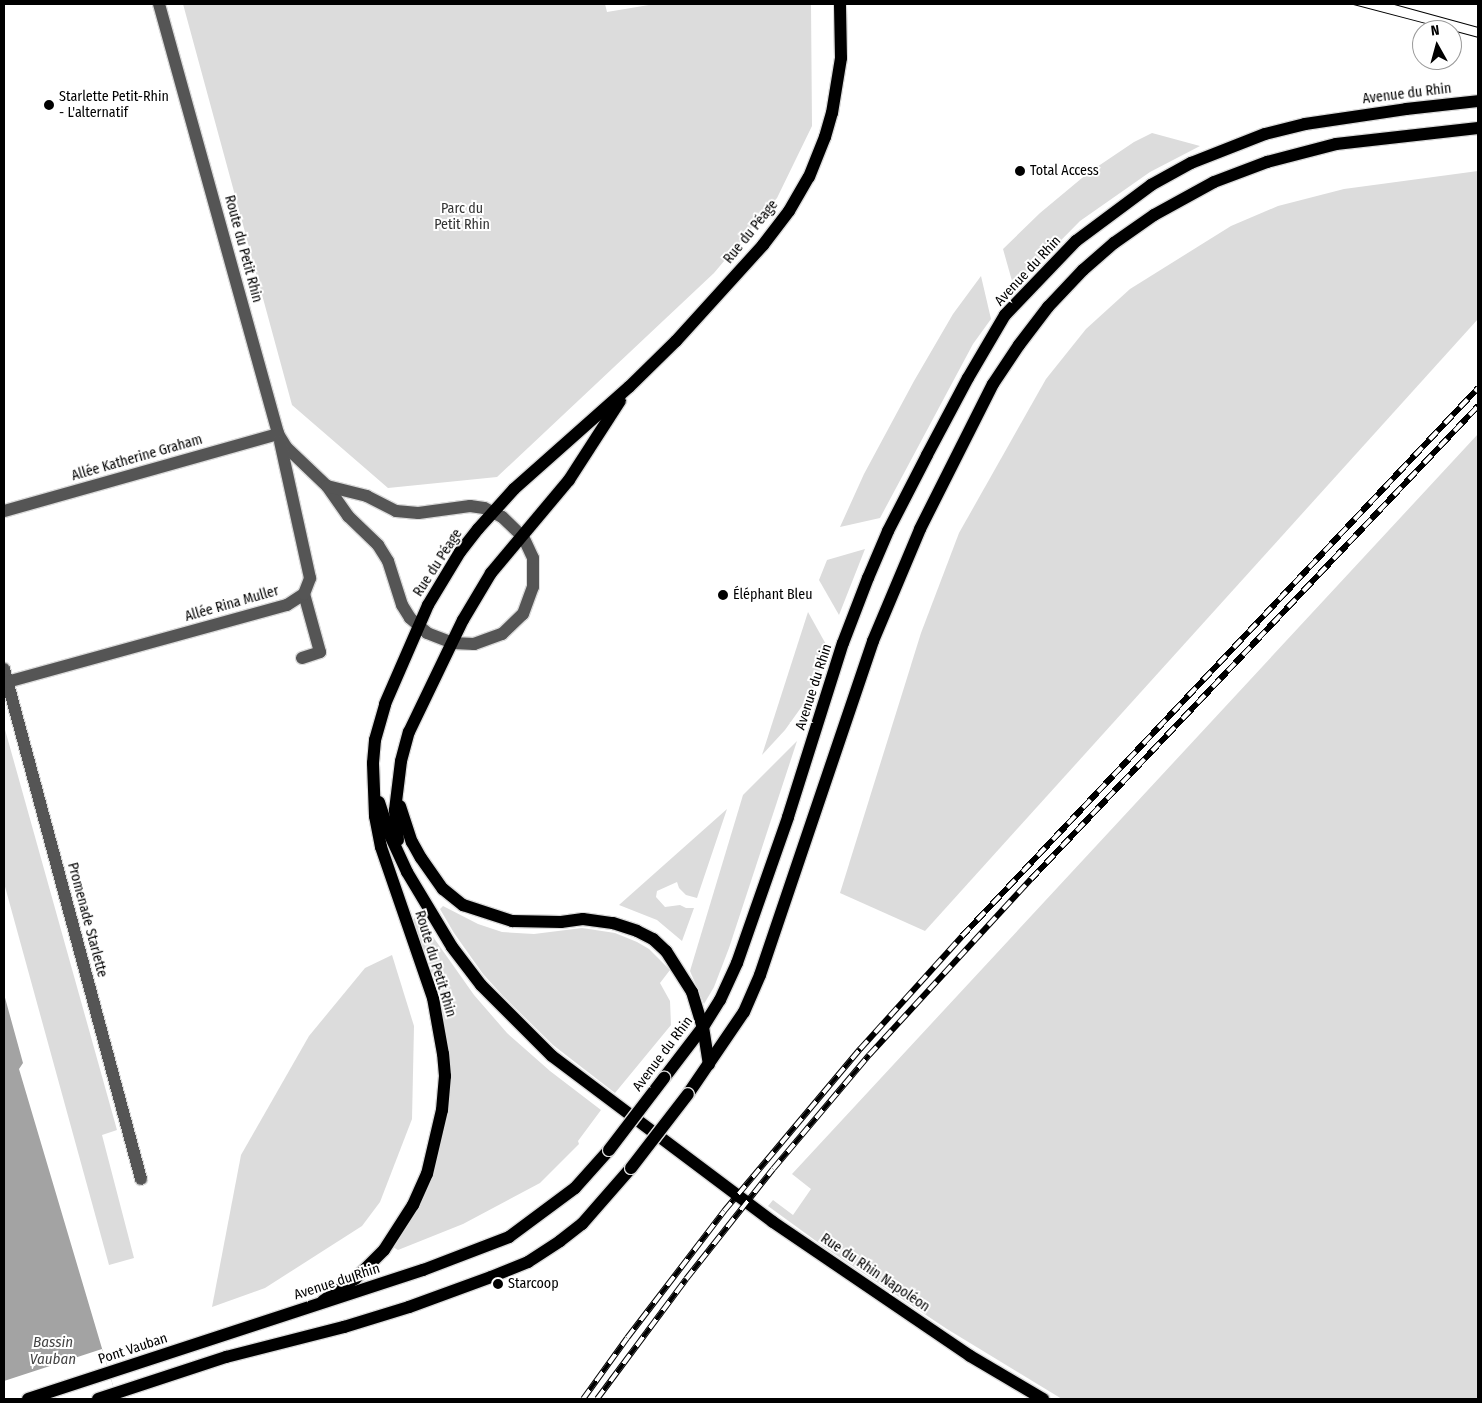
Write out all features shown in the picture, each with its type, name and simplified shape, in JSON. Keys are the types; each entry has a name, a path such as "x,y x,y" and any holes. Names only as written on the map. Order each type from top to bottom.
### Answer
{"main road":[{"name":"Rue du Péage","path":"373,783 375,740 385,704 418,626 460,552 514,489 629,387 676,341 778,228 801,192 825,136 837,90 842,28 840,4"},
{"name":"Avenue du Rhin","path":"218,1337 423,1270 509,1236 575,1188 608,1150 703,1027 720,1000 751,926 843,643 888,531 927,455 968,378 1005,315 1076,241 1151,185 1191,163 1265,134 1305,124 1406,109 1478,102"},
{"path":"98,1399 226,1357 344,1327 418,1304 528,1262 582,1224 632,1168 710,1065 744,1012 760,975 870,650 894,587 920,529 993,384 1019,345 1048,307 1083,270 1114,243 1154,215 1214,182 1267,162 1336,144 1478,128"},
{"name":"Rue du Péage","path":"398,780 409,732 477,594 569,480 629,387"},
{"path":"398,780 400,810 421,858 443,888 462,905 512,921 541,922 583,919 613,923 637,930 652,939 666,951 678,967 692,992 703,1027 710,1065"},
{"name":"Route du Petit Rhin","path":"398,780 395,810 397,833 407,872"},
{"name":"Route du Petit Rhin","path":"373,783 389,833 407,872 425,905 452,946 481,984 515,1021 552,1056 695,1164"},
{"name":"Route du Petit Rhin","path":"324,1301 355,1279 384,1250 413,1205 427,1174 442,1110 443,1054 433,998 381,847 375,816 373,783"},
{"name":"Rue du Rhin Napoléon","path":"695,1164 773,1222 970,1356 1043,1399"},
{"name":"Pont Vauban","path":"28,1399 218,1337"}],"street":[{"name":"Route du Petit Rhin","path":"160,4 278,434 286,448 327,486 348,516 383,553 388,561 402,605 418,626 440,640 452,643 474,644 502,634 523,614 534,587 532,558 522,536 514,526 493,512 470,506 418,513 396,511 367,496 327,486"},
{"name":"Allée Katherine Graham","path":"4,511 278,434"},
{"path":"278,434 310,578 304,594 320,652 302,658"},
{"name":"Allée Rina Muller","path":"7,682 287,605 304,594"},
{"name":"Promenade Starlette","path":"4,669 141,1179"}],"green space":[{"name":"Parc du Petit Rhin","path":"183,4 605,4 607,12 655,4 811,4 812,126 777,198 714,273 497,477 388,488 292,405"},
{"path":"1152,133 1200,146 1150,172 1080,221 1014,288 1003,249 1040,213 1088,173 1134,142"},
{"path":"1478,171 1478,319 925,931 840,893 921,633 959,533 1046,379 1086,329 1130,289 1231,226 1278,206 1344,189"},
{"path":"981,276 991,319 973,344 880,518 840,527 864,474 914,381 953,314"},
{"path":"1478,434 1478,1399 1062,1399 947,1329 827,1249 768,1206 773,1200 793,1215 811,1189 792,1174"},
{"path":"865,549 839,615 819,580 827,560"},
{"path":"808,612 828,648 814,687 805,702 785,730 762,755"},
{"path":"4,726 117,1130 102,1135 134,1258 109,1265 4,883"},
{"path":"797,741 729,948 714,987 704,1004 690,971 743,795"},
{"path":"727,809 697,898 686,895 679,888 677,882 657,891 656,897 665,907 680,905 686,908 694,908 682,941 657,920 619,905"},
{"path":"443,906 478,924 502,932 534,934 582,928 615,933 637,942 649,949 670,970 660,983 670,1001 671,1025 615,1093 553,1045 503,996 483,974 454,933 440,909"},
{"path":"415,916 419,917 474,995 507,1033 550,1071 601,1110 578,1141 579,1144 540,1183 463,1224 398,1250 393,1247 420,1202 448,1053 438,992 413,922"},
{"path":"392,955 414,1026 412,1119 380,1202 362,1226 265,1288 212,1307 241,1155 309,1036 365,968"}],"water":[{"name":"Bassin Vauban","path":"4,994 23,1063 19,1069 117,1399 4,1399"}],"pier":[{"path":"102,1349 117,1399 4,1399 4,1381"}],"tram line":[{"path":"1353,4 1414,20"},
{"path":"1394,4 1478,27"},
{"path":"1462,33 1478,37"}],"railway":[{"path":"583,1399 724,1211 860,1049 962,936 1478,388"},
{"path":"597,1399 686,1279 773,1169 869,1055 1031,879 1478,406"}],"place":[{"name":"Starlette Petit-Rhin - L'alternatif","path":"49,105"},
{"name":"Total Access","path":"1020,171"},
{"name":"Éléphant Bleu","path":"723,595"},
{"name":"Starcoop","path":"498,1284"}]}
